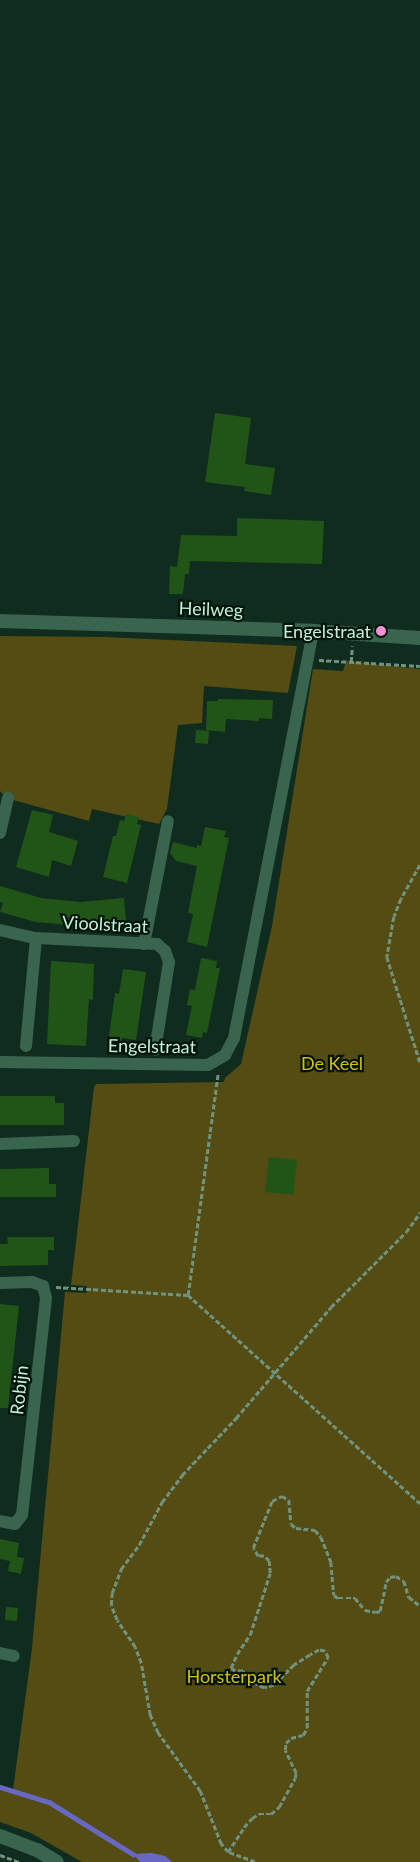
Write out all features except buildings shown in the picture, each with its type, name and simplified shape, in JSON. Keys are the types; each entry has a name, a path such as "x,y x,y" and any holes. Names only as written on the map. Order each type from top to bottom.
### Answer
{"street":[{"name":"Heilweg","path":"0,621 313,631 420,638"},
{"name":"Engelstraat","path":"0,1062 208,1065 225,1055 234,1038 313,631"},
{"path":"0,833 8,798"},
{"path":"144,944 168,821"},
{"name":"Vioolstraat","path":"0,930 36,938 158,944 165,951 169,962 155,1050"},
{"path":"26,1046 36,938"},
{"path":"0,1144 74,1142"},
{"path":"0,1283 32,1282 43,1286"},
{"name":"Robijn","path":"0,1521 15,1524 22,1515 46,1298 43,1286"},
{"path":"0,1653 14,1656"},
{"path":"0,1836 36,1850 57,1862"}],"path":[{"path":"308,659 420,666"},
{"path":"420,865 401,899 394,917 387,957 420,1062"},
{"path":"188,1295 218,1075 216,1062"},
{"path":"255,1862 228,1852 221,1844 200,1791 158,1732 150,1715 141,1663 135,1647 117,1620 111,1606 112,1593 121,1569 139,1545 170,1488 276,1373 331,1307 406,1232 420,1213"},
{"path":"43,1286 188,1295 420,1502"},
{"path":"228,1852 252,1818 259,1814 271,1814 279,1807 295,1778 296,1773 285,1750 286,1743 291,1738 303,1735 307,1728 307,1691 328,1658 325,1651 319,1650 294,1665 274,1685 264,1688 254,1683 244,1672 235,1672 231,1668 237,1654 250,1635 270,1573 268,1561 264,1556 258,1556 253,1548 272,1501 282,1496 289,1500 291,1524 296,1528 314,1530 321,1537 331,1562 334,1595 338,1598 355,1598 365,1610 380,1611 386,1582 390,1577 396,1576 404,1581 409,1597 420,1606"},
{"path":"0,1855 19,1862"}],"green space":[{"path":"0,636 105,637 297,646 288,693 204,686 202,723 178,725 167,809 159,824 92,809 89,821 6,798 0,791"},
{"name":"Horsterpark","path":"346,661 420,669 420,1862 82,1862 31,1833 0,1822 0,1786 13,1790 32,1648 65,1292 87,1293 87,1286 71,1285 94,1087 96,1084 224,1082 225,1078 241,1064 272,926 313,669 343,671"}],"shaded area":[{"path":"152,1853 165,1856 172,1862 140,1862 133,1854"}],"waterway":[{"path":"0,1787 49,1802 133,1854"}],"place":[{"name":"Engelstraat","path":"381,631"}],"park label":[{"name":"De Keel","path":"332,1063"}]}
